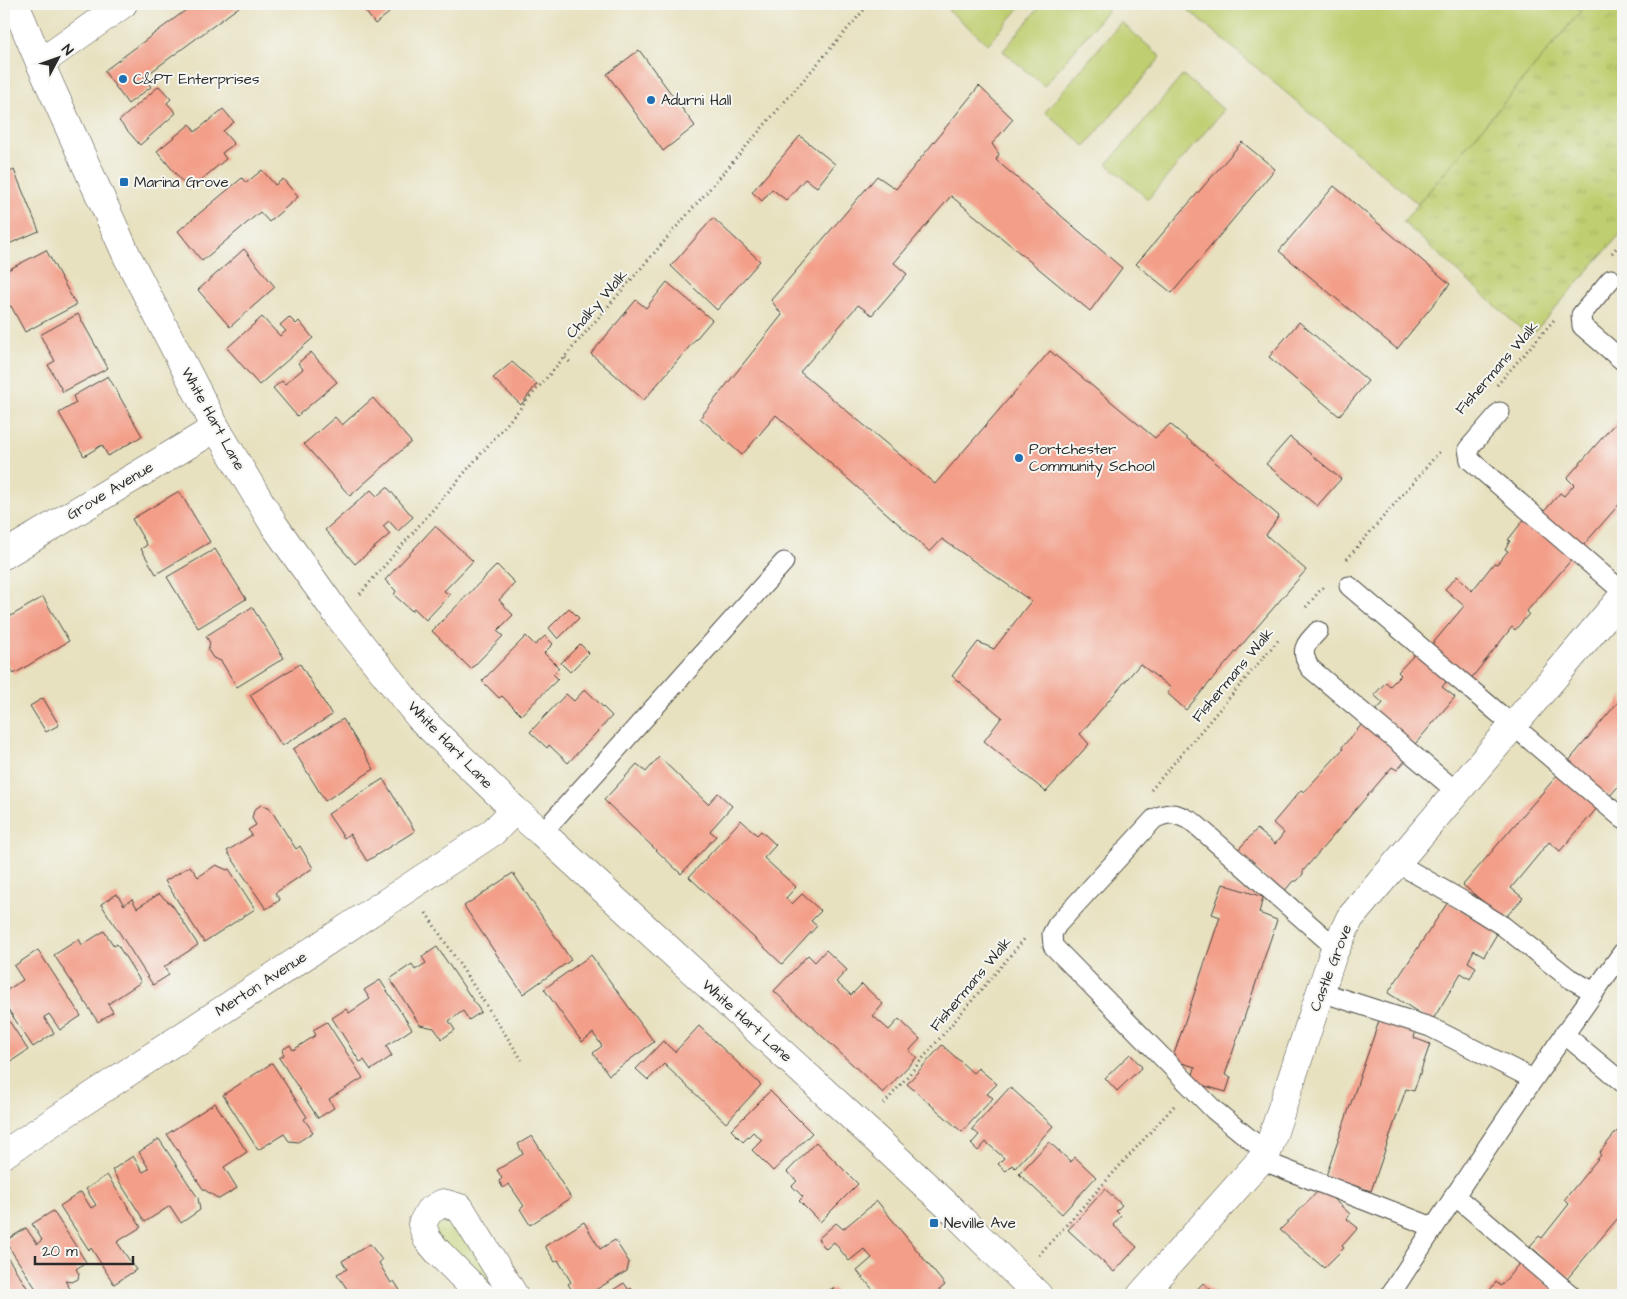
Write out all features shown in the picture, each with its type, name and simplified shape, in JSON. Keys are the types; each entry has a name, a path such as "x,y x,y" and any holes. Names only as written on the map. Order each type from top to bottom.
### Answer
{"street":[{"name":"White Hart Lane","path":"16,4 40,63 127,256 216,428 274,525 340,618 420,718 515,810 941,1199 1028,1289"},
{"path":"40,63 123,4"},
{"name":"Grove Avenue","path":"4,555 216,428"},
{"name":"Castle Grove","path":"1141,1295 1264,1157 1336,948 1350,918 1623,596"},
{"name":"Merton Avenue","path":"4,1154 493,832 515,810"},
{"path":"481,1295 427,1239 422,1224 429,1211 443,1202 460,1208 514,1295"}],"lane":[{"path":"1611,279 1581,315 1582,326 1623,361"},
{"path":"1500,412 1468,449 1470,460 1623,592"},
{"path":"542,833 784,562"},
{"path":"1349,586 1623,819"},
{"path":"1318,631 1305,645 1304,658 1310,668 1457,792"},
{"path":"1336,948 1193,822 1178,814 1163,814 1154,819 1057,924 1052,934 1053,946 1214,1110 1264,1157 1433,1227"},
{"path":"1397,863 1503,926 1569,978 1594,992"},
{"path":"1390,1295 1433,1227 1533,1079 1623,952"},
{"path":"1321,992 1430,1027 1533,1079"},
{"path":"1564,1034 1623,1083"},
{"path":"1454,1196 1571,1295"}],"path":[{"name":"Chalky Walk","path":"340,618 869,4"},
{"path":"1610,255 1623,240"},
{"name":"Fishermans Walk","path":"1494,390 1558,315"},
{"path":"565,358 572,364"},
{"path":"1346,560 1442,449"},
{"path":"1302,612 1328,582"},
{"name":"Fishermans Walk","path":"1148,794 1283,635"},
{"path":"410,887 522,1060"},
{"name":"Fishermans Walk","path":"864,1128 1032,930"},
{"path":"1028,1289 1192,1087"}],"green space":[{"path":"953,4 1023,4 988,44 948,10"},
{"path":"1042,4 1113,4 1044,86 1003,51"},
{"path":"1181,4 1573,4 1581,11 1418,204"},
{"path":"1573,4 1623,4 1623,231 1530,337 1403,222 1581,11"},
{"path":"1121,22 1161,57 1085,146 1045,112"},
{"path":"1183,75 1224,110 1148,199 1107,164"},
{"path":"448,1213 507,1295 491,1295 435,1239 434,1220"}],"building":[{"path":"194,4 243,4 144,77 151,87 128,104 104,71"},
{"path":"360,4 392,4 389,13 375,24"},
{"name":"Adurni Hall","path":"639,50 695,126 663,151 607,74"},
{"path":"159,86 171,99 167,103 176,113 140,145 119,121"},
{"path":"979,86 1013,119 992,144 999,154 996,160 1122,268 1090,311 951,196 894,263 907,274 872,315 858,305 800,372 935,484 1050,351 1155,438 1170,424 1279,516 1266,535 1306,570 1186,710 1167,693 1171,688 1140,664 1080,734 1089,744 1046,792 984,741 1002,717 952,676 978,642 994,649 1031,601 942,539 930,552 776,415 742,455 700,418 782,315 771,300 877,176 896,189"},
{"path":"223,109 234,122 223,131 234,144 222,153 226,159 189,190 157,151 190,124 195,132"},
{"path":"800,136 835,164 817,187 805,179 786,200 772,189 762,201 752,192"},
{"path":"1242,142 1275,169 1172,293 1136,264"},
{"path":"14,170 39,231 4,246 4,175"},
{"path":"262,170 275,185 283,179 298,197 269,222 260,212 202,261 178,231 242,178 246,183"},
{"path":"1334,186 1450,284 1397,349 1279,251"},
{"path":"713,218 760,261 717,310 671,266"},
{"path":"244,249 275,287 230,327 198,290"},
{"path":"46,250 76,305 25,332 11,306 6,308 4,304 4,272"},
{"path":"667,282 712,320 644,400 591,354 636,300 646,308"},
{"path":"78,314 108,368 63,392 48,365 55,361 40,335"},
{"path":"262,317 280,336 286,331 280,325 289,317 296,324 299,321 313,338 259,385 227,348"},
{"path":"1299,322 1368,381 1339,416 1269,357"},
{"path":"311,352 337,382 297,416 273,388 282,381 285,384 303,369 298,363"},
{"path":"512,362 537,384 521,405 493,378"},
{"path":"108,376 142,436 108,456 102,445 84,456 59,413 76,403 73,396"},
{"path":"373,398 411,442 350,496 304,444 335,417 342,425"},
{"path":"1623,414 1623,500 1580,549 1541,515 1560,493 1564,496 1574,485 1567,478"},
{"path":"1290,437 1341,479 1317,506 1266,464"},
{"path":"387,487 413,517 398,531 389,521 383,526 390,534 355,564 325,530 371,490 377,496"},
{"path":"179,491 210,542 156,574 141,549 147,545 132,519"},
{"path":"1525,518 1573,558 1527,611 1529,614 1515,630 1512,627 1466,685 1429,648 1464,606 1445,589 1457,576 1472,591 1494,563 1497,564 1508,551 1505,549 1510,541 1508,540"},
{"path":"435,526 473,561 444,591 450,595 426,620 414,608 412,611 394,595 396,591 385,580"},
{"path":"215,549 246,599 198,628 167,577"},
{"path":"497,565 515,583 499,600 513,615 497,631 503,636 471,669 432,631"},
{"path":"43,597 69,641 14,674 4,657 4,620"},
{"path":"252,607 284,658 237,687 221,661 213,658 208,650 210,643 206,636"},
{"path":"569,608 579,618 558,639 549,628"},
{"path":"526,636 535,645 545,636 553,644 544,653 559,668 553,674 558,679 521,715 502,696 499,698 482,681"},
{"path":"580,644 589,653 570,672 561,663"},
{"path":"1416,653 1447,681 1442,687 1455,697 1410,750 1372,715 1383,703 1374,695 1386,682 1390,686 1401,675 1398,672"},
{"path":"300,664 332,715 282,746 250,695"},
{"path":"585,689 612,716 568,763 549,745 547,748 530,732 566,694 574,701"},
{"path":"1623,696 1623,781 1609,797 1567,763"},
{"path":"43,698 59,725 46,732 30,706"},
{"path":"343,719 374,769 325,801 293,749"},
{"path":"1364,722 1407,759 1397,770 1392,767 1303,871 1303,874 1297,881 1293,881 1282,894 1237,851 1257,829 1275,844 1284,833 1273,823 1301,790 1304,792 1343,749 1342,747"},
{"path":"659,757 708,804 718,793 732,806 710,831 716,836 681,874 604,800 637,764 646,772"},
{"path":"1561,771 1599,806 1560,851 1549,842 1511,888 1523,898 1504,919 1463,885"},
{"path":"383,779 415,831 367,861 350,834 344,838 328,814"},
{"path":"261,805 269,807 296,849 300,846 313,868 275,893 280,900 266,909 227,851 252,835 248,830 256,825 252,818 254,810"},
{"path":"741,820 757,835 761,831 776,845 764,858 796,887 786,898 792,904 802,894 821,911 811,921 817,926 782,964 689,877"},
{"path":"216,865 227,870 229,869 255,909 204,942 165,881 190,866 198,877"},
{"path":"513,873 571,960 523,994 464,906"},
{"path":"1223,884 1263,897 1259,913 1277,920 1225,1075 1231,1077 1226,1092 1191,1082 1195,1067 1172,1060 1220,917 1212,914"},
{"path":"117,894 124,905 132,899 137,908 159,894 173,906 198,945 164,967 169,975 153,985 101,904"},
{"path":"1448,902 1498,932 1484,956 1474,950 1468,962 1476,967 1470,979 1461,973 1432,1021 1388,993"},
{"path":"104,931 114,946 117,944 141,982 108,1004 113,1012 98,1022 54,955 79,939 82,945"},
{"path":"437,947 481,1012 469,1020 463,1011 449,1021 455,1030 442,1039 434,1028 420,1025 390,979 412,964 415,970 426,963 422,957"},
{"path":"38,950 81,1016 60,1030 49,1014 44,1017 54,1033 33,1047 4,1003 4,992 23,980 14,966"},
{"path":"826,950 847,970 836,982 851,995 862,984 883,1004 873,1016 889,1030 899,1019 920,1039 909,1051 917,1057 883,1093 774,991 808,955 815,962"},
{"path":"591,955 654,1042 609,1075 593,1053 602,1046 593,1033 582,1042 544,989"},
{"path":"380,980 412,1029 386,1046 392,1056 371,1070 364,1060 360,1062 332,1018 346,1009 349,1013 370,999 364,990"},
{"path":"4,1013 28,1050 7,1064 4,1059"},
{"path":"1380,1018 1416,1030 1414,1038 1430,1044 1414,1091 1406,1089 1371,1191 1326,1176"},
{"path":"327,1022 363,1078 329,1099 334,1108 318,1118 279,1058 284,1055 282,1050 290,1045 293,1050 316,1035 313,1030"},
{"path":"699,1026 761,1085 726,1123 664,1064 648,1080 636,1069 663,1041 675,1052"},
{"path":"942,1045 973,1073 978,1068 997,1084 987,1094 993,1098 962,1132 907,1084"},
{"path":"1130,1054 1142,1067 1117,1091 1105,1078"},
{"path":"272,1063 307,1117 304,1119 313,1132 298,1142 289,1141 284,1134 258,1150 223,1095"},
{"path":"1010,1087 1053,1126 1015,1168 1012,1165 1006,1171 998,1164 1004,1158 986,1142 978,1151 971,1144 979,1135 972,1129"},
{"path":"770,1091 812,1133 773,1171 752,1150 762,1140 753,1132 743,1142 731,1130"},
{"path":"215,1103 247,1152 224,1167 237,1188 219,1199 203,1189 167,1134"},
{"path":"1623,1130 1623,1212 1567,1279 1530,1246 1539,1236 1542,1238 1569,1204 1564,1200 1601,1155 1599,1153 1617,1131 1621,1133"},
{"path":"532,1136 571,1198 530,1225 520,1209 524,1206 509,1184 503,1188 499,1181 502,1178 497,1170 523,1154 518,1144"},
{"path":"159,1139 198,1198 200,1210 181,1223 170,1206 145,1222 112,1170 133,1156 143,1172 149,1169 139,1152"},
{"path":"816,1142 858,1184 820,1222 799,1201 803,1197 792,1186 797,1181 787,1172"},
{"path":"1049,1142 1071,1162 1075,1157 1096,1177 1062,1214 1019,1174"},
{"path":"107,1175 141,1227 117,1242 136,1270 114,1284 91,1248 89,1250 60,1206 81,1192 91,1208 96,1205 86,1189"},
{"path":"1321,1188 1350,1214 1347,1219 1358,1228 1342,1246 1344,1248 1324,1268 1280,1230"},
{"path":"1105,1189 1122,1205 1116,1211 1121,1216 1113,1225 1137,1247 1114,1272 1068,1230"},
{"path":"877,1201 945,1285 933,1295 871,1295 875,1292 857,1271 872,1258 864,1249 849,1261 834,1242 826,1249 818,1239 836,1223 843,1229"},
{"path":"53,1211 86,1262 76,1269 79,1274 78,1279 72,1282 65,1281 71,1290 63,1295 40,1295 5,1241 26,1228 37,1244 42,1240 32,1224"},
{"path":"584,1222 600,1249 615,1240 629,1262 627,1271 587,1295 575,1295 568,1284 571,1282 558,1260 555,1262 545,1246"},
{"path":"370,1244 382,1260 379,1263 391,1283 394,1281 403,1295 351,1295 337,1274 347,1269 342,1261"},
{"path":"4,1252 32,1295 4,1295"},
{"path":"1521,1261 1556,1291 1553,1295 1487,1294 1496,1282 1501,1286"},
{"path":"624,1283 636,1295 605,1295"},
{"path":"1203,1283 1217,1295 1192,1295"},
{"path":"833,1288 838,1295 822,1295"}],"place":[{"name":"C&PT Enterprises","path":"123,79"},
{"name":"Adurni Hall","path":"651,100"},
{"name":"Marina Grove","path":"124,182"},
{"name":"Portchester Community School","path":"1019,458"},
{"name":"Neville Ave","path":"934,1223"}]}
